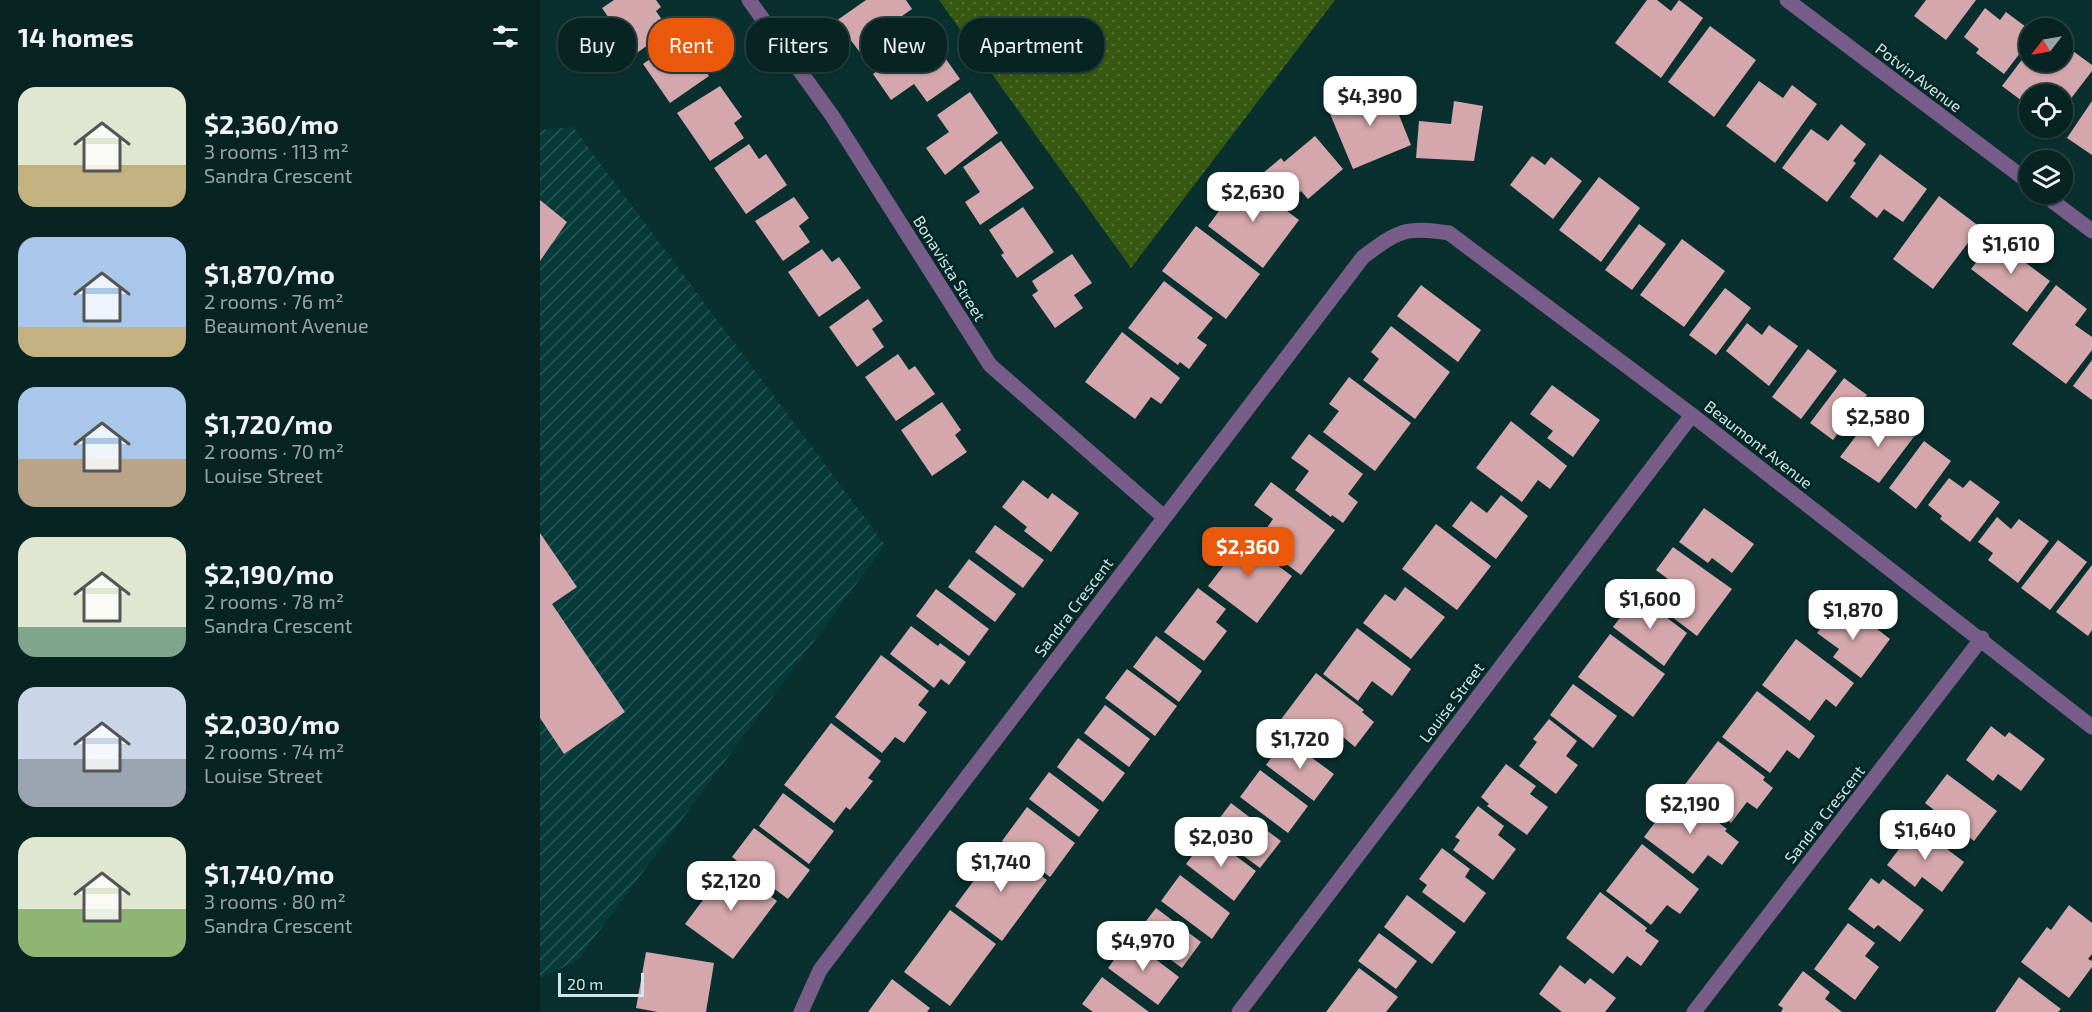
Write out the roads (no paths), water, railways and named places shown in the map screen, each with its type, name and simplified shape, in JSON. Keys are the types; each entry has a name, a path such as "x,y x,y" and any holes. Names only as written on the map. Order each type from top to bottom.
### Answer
{"street":[{"name":"Bonavista Street","path":"749,0 833,117 990,365 1164,517"},
{"name":"Potvin Avenue","path":"1787,0 2019,175"},
{"path":"2056,204 2092,231"},
{"name":"Beaumont Avenue","path":"1390,237 1418,228 1449,232 1982,638 2092,727"},
{"name":"Sandra Crescent","path":"801,1012 820,970 1164,517 1363,257 1390,237"},
{"name":"Louise Street","path":"1239,1012 1692,415"},
{"name":"Sandra Crescent","path":"1694,1012 1982,638"}]}
